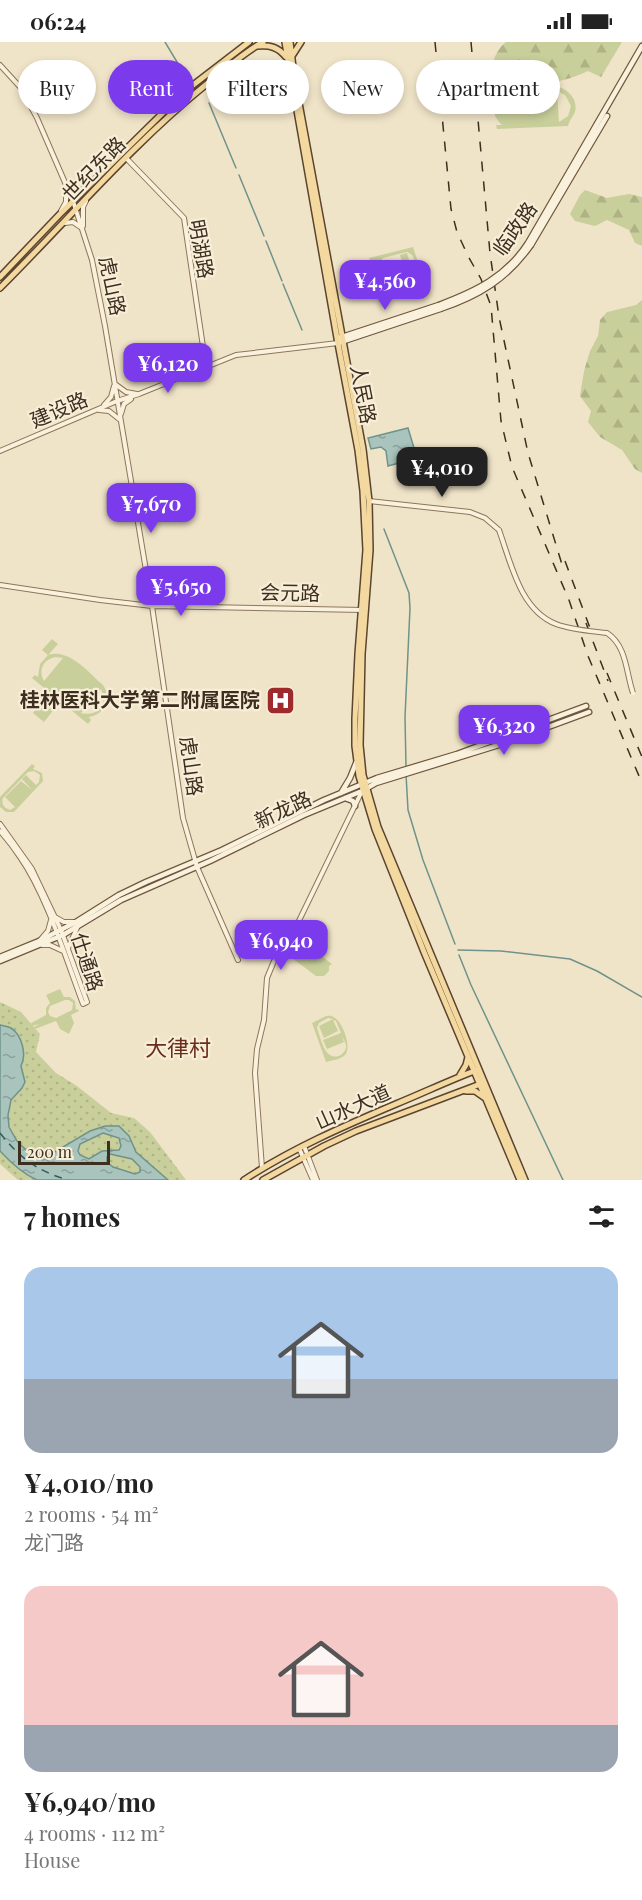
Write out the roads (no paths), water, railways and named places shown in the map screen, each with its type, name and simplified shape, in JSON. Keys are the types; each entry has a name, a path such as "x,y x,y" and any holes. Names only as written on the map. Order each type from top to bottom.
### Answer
{"main road":[{"name":"世纪东路","path":"0,277 86,187 184,92 249,42"},
{"name":"世纪东路","path":"0,288 126,157 169,116 263,42"},
{"path":"285,42 289,58"},
{"path":"289,58 290,42"},
{"path":"289,58 301,42"},
{"path":"256,46 274,47 289,58"},
{"name":"临政路","path":"530,244 642,46"},
{"name":"临政路","path":"339,340 477,294 517,264 590,145 642,52"},
{"name":"人民路","path":"289,58 358,450 364,501 366,550 359,712 364,787"},
{"name":"人民路","path":"339,340 363,449 369,501 370,550 356,706 355,746 364,787"},
{"name":"新龙路","path":"0,962 59,934 121,900 340,794 458,754 586,706"},
{"name":"新龙路","path":"410,769 456,760 589,711"},
{"path":"340,794 357,760"},
{"path":"364,787 375,829 424,952 477,1071"},
{"path":"364,787 477,1071 525,1180"},
{"name":"新龙路","path":"196,864 345,798 364,787"},
{"path":"345,798 353,801 355,806"},
{"name":"新龙路","path":"0,957 40,943"},
{"path":"457,1078 465,1070 468,1055"},
{"name":"山水大道","path":"244,1180 301,1147 477,1071"},
{"path":"482,1083 520,1180"},
{"name":"山水大道","path":"263,1180 356,1131 482,1083"},
{"path":"462,1091 475,1092 488,1100"}],"street":[{"name":"虎山路","path":"0,65 14,78 29,102 73,201 92,260 152,606 183,818 196,864 238,960"},
{"name":"明湖路","path":"126,157 184,218 206,367"},
{"path":"60,214 66,202 66,186 76,190 86,187"},
{"path":"83,230 83,207 88,197"},
{"path":"59,226 73,222 83,230"},
{"name":"建设路","path":"0,451 117,401 236,355 339,340"},
{"path":"95,411 111,397 114,383 126,392 139,394"},
{"path":"121,421 124,404 139,394"},
{"path":"95,411 109,411 121,421"},
{"path":"369,501 470,512 485,518 500,530 520,588 530,603 544,617 556,624 607,633 614,638 623,653 633,693"},
{"name":"会元路","path":"0,585 152,606 364,610"},
{"path":"262,1168 255,1073 257,1049 264,1020 267,978 274,962 293,933 364,787"},
{"name":"仕通路","path":"0,824 27,861 53,918 84,1004 87,1002 65,950"},
{"name":"仕通路","path":"0,831 24,864 53,918"},
{"path":"53,918 77,924 65,950 40,943 53,918"},
{"path":"301,1147 317,1180"},
{"path":"305,1156 312,1180"}],"water":[{"path":"408,428 417,458 388,466 386,451 381,447 371,449 368,438"},
{"path":"0,1025 10,1027 15,1031 22,1046 24,1056 21,1066 25,1082 11,1100 8,1115 9,1127 17,1141 28,1152 48,1156 90,1131 105,1126 119,1126 129,1136 136,1152 168,1180 37,1180 17,1168 0,1151","holes":["103,1133 119,1138 121,1146 119,1150 102,1151 89,1159 80,1155 78,1151 80,1144","110,1154 132,1159 140,1167 140,1172 135,1174 113,1167 107,1162"]}],"waterway":[{"path":"165,42 176,60"},
{"path":"214,114 236,168"},
{"path":"239,175 264,236"},
{"path":"266,241 282,281"},
{"path":"283,284 302,330"},
{"path":"384,529 409,593 405,717 406,767"},
{"path":"406,774 408,810 423,860 455,944"},
{"path":"458,950 501,951 570,959 597,971 642,997"},
{"path":"459,955 563,1180"}],"railway":[{"path":"435,42 451,209 457,232 481,279 491,306 501,421 512,467 569,600 588,656 642,783"},
{"path":"471,42 490,253 499,317 528,453 564,571"},
{"path":"565,561 590,628"},
{"path":"586,623 608,681"},
{"path":"607,673 642,757"}],"place":[{"name":"桂林医科大学第二附属医院","path":"281,700"}],"district":[{"name":"大律村","path":"178,1048"}]}
